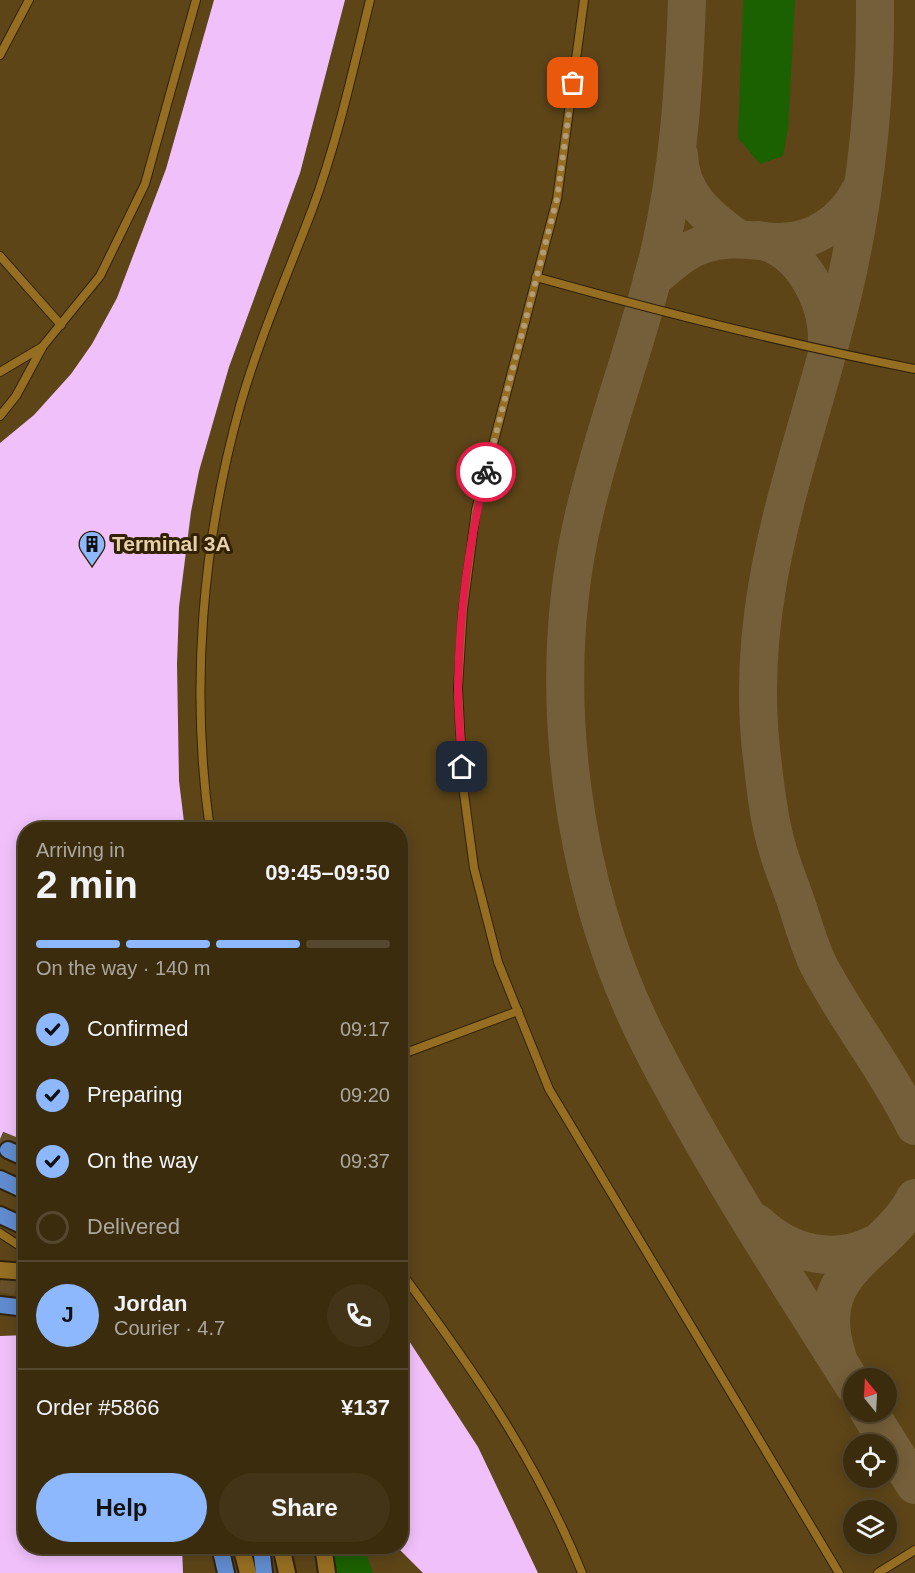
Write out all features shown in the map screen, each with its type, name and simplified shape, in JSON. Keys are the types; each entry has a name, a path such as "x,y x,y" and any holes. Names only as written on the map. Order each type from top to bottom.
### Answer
{"highway":[{"path":"8,1150 18,1154"},
{"path":"0,1179 18,1187"},
{"path":"0,1215 18,1223"},
{"path":"0,1305 18,1307"},
{"path":"222,1554 226,1573"},
{"path":"262,1554 264,1573"}],"main road":[{"path":"0,1270 18,1271"},
{"path":"236,1554 239,1573"},
{"path":"243,1554 248,1573"},
{"path":"282,1554 286,1573"},
{"path":"324,1554 327,1573"}],"lane":[{"path":"0,55 29,0"},
{"path":"0,416 16,396 44,346 100,276 145,184 196,0"},
{"path":"209,822 202,748 201,706 205,600 214,519 247,385 260,343 313,208 353,70 370,0"},
{"path":"584,0 557,199 476,510 463,609 458,688 463,786 474,868 498,962 549,1089 839,1573"},
{"path":"0,256 61,325"},
{"path":"536,277 644,307 826,352 915,369"},
{"path":"0,372 44,346"},
{"path":"408,1052 518,1011"},
{"path":"0,1233 18,1245"},
{"path":"408,1282 455,1344 516,1438 548,1497 582,1573"},
{"path":"878,1573 915,1550"}],"shaded area":[{"path":"0,0 915,0 915,1573 0,1573"}],"green space":[{"path":"743,0 795,0 788,129 783,156 760,164 738,138"},
{"path":"333,1554 366,1554 373,1573 336,1573"}],"building":[{"name":"Terminal 3A","path":"214,0 345,0 300,173 229,367 199,471 191,512 179,607 177,664 179,781 184,822 18,822 18,1143 7,1140 0,1144 0,443 34,415 71,374 92,344 117,298 166,169"},
{"path":"18,1335 18,1554 182,1554 183,1573 0,1573 0,1336"},
{"path":"408,1339 478,1447 538,1573 423,1573 404,1554 408,1554"}],"taxiway":[{"path":"687,0 680,125 672,187 660,249 652,283 591,485 571,584 566,651 566,719 572,787 584,855 601,920 623,984 650,1044 722,1175 843,1369"},
{"path":"875,0 874,74 868,147 858,220 828,352 780,525 768,583 760,642 758,703 763,766 772,827 781,861 812,949 829,985 915,1126"},
{"path":"679,155 684,181 690,193 715,222 737,238"},
{"path":"652,279 683,254 705,244 732,240 791,241 816,234 837,220 854,201 861,189"},
{"path":"759,240 774,245 788,254 810,279 823,310 827,342"},
{"path":"837,1355 831,1326 833,1302 842,1282 902,1218 915,1198"},
{"path":"757,1223 783,1242 813,1253 844,1254 875,1244"},
{"path":"875,1422 915,1485"}],"tunnel":[{"path":"0,1139 18,1147"},
{"path":"0,1284 18,1287"}],"way so far":[{"path":"486,472 557,199 573,83"}],"place":[{"name":"Terminal 3A","path":"92,567"}],"route":[{"path":"462,767 458,688 463,609 476,510 486,472"}]}
